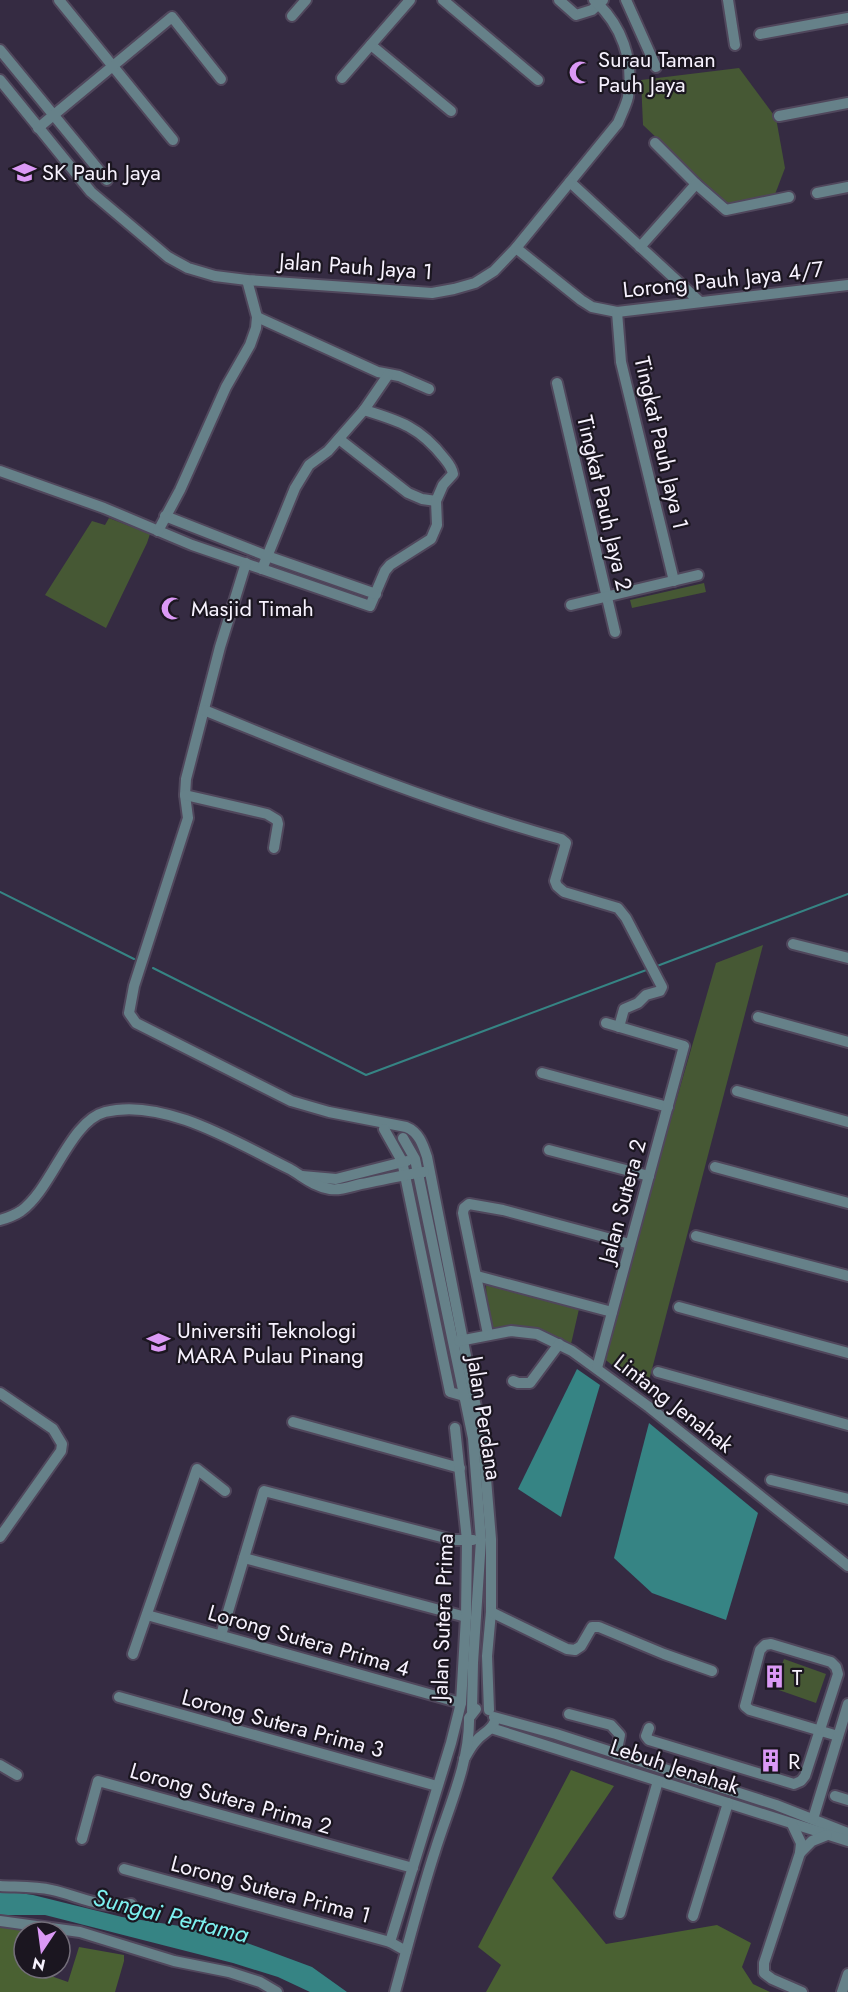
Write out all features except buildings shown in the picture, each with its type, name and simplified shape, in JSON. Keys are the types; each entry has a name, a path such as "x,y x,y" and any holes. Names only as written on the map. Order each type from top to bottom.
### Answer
{"street":[{"path":"292,16 306,0"},
{"path":"342,78 410,0"},
{"path":"443,0 538,80"},
{"path":"559,0 576,15 592,10 599,1"},
{"path":"626,0 656,67"},
{"path":"728,0 735,45"},
{"name":"Jalan Pauh Jaya 1","path":"0,80 90,192 168,258 188,268 215,276 247,280 432,292 454,290 475,283 494,271 516,248 618,123 628,99 630,74 626,50 619,30 599,1"},
{"path":"63,2 173,140"},
{"path":"38,128 172,17 221,79"},
{"path":"760,34 848,18"},
{"path":"371,45 451,111"},
{"path":"0,50 107,180"},
{"path":"779,116 848,104"},
{"path":"655,143 726,210 789,197"},
{"path":"570,182 700,302"},
{"path":"640,247 696,184"},
{"path":"817,193 848,187"},
{"name":"Lorong Pauh Jaya 4/7","path":"516,248 592,307 617,312 848,285"},
{"path":"158,531 180,490 226,387 250,345 256,328 257,316 247,280"},
{"name":"Tingkat Pauh Jaya 1","path":"617,312 621,362 674,581"},
{"path":"257,316 388,375 399,376 429,389"},
{"path":"262,568 295,488 309,465 328,451 339,439 364,410 388,375"},
{"name":"Tingkat Pauh Jaya 2","path":"557,383 615,632"},
{"path":"0,471 104,508 158,531 370,606 385,571 390,565 430,539 437,525 436,501 443,485 453,474 452,468 433,444 418,431 364,410"},
{"path":"339,439 408,493 422,499 436,501"},
{"path":"165,516 267,556 376,594"},
{"path":"246,563 220,647 186,779 185,795 188,818 129,1006 131,1018 136,1023 291,1101 411,1128 419,1137 421,1158 336,1179 302,1176"},
{"path":"571,605 698,575"},
{"path":"204,710 362,774 513,826 561,839 566,843 555,881 557,886 564,892 618,908 626,918 662,987 660,991 645,995 638,1003 624,1009 619,1027 606,1023"},
{"path":"185,795 267,814 275,818 278,824 274,848"},
{"path":"793,944 848,958"},
{"path":"758,1017 848,1042"},
{"name":"Jalan Sutera 2","path":"597,1368 684,1046 619,1027"},
{"path":"542,1073 668,1107"},
{"path":"737,1091 848,1122"},
{"path":"0,1220 23,1210 90,1118 121,1109 138,1109 186,1120 302,1176 315,1186 333,1190 429,1171"},
{"path":"384,1130 402,1161 450,1392 465,1396"},
{"name":"Jalan Perdana","path":"404,1138 429,1171 459,1341 486,1540 473,1663 470,1725"},
{"path":"549,1150 649,1176"},
{"name":"Jalan Perdana","path":"421,1158 418,1173 483,1443 491,1612 487,1656 489,1722"},
{"path":"715,1167 848,1203"},
{"path":"488,1334 463,1214 464,1208 469,1203 630,1244"},
{"path":"696,1236 848,1276"},
{"path":"477,1276 612,1312"},
{"path":"679,1307 848,1353"},
{"name":"Lintang Jenahak","path":"459,1341 511,1331 537,1334 559,1344 597,1368 649,1407 848,1566"},
{"path":"513,1381 531,1383 559,1344"},
{"path":"658,1372 848,1425"},
{"path":"0,1393 53,1429 62,1444 61,1451 0,1538"},
{"path":"292,1422 460,1468"},
{"name":"Jalan Sutera Prima","path":"390,1942 461,1703 466,1617 467,1540 455,1428"},
{"path":"133,1654 197,1469 225,1491"},
{"path":"771,1480 848,1499"},
{"path":"221,1635 264,1491 453,1540 486,1540"},
{"path":"244,1558 466,1617"},
{"path":"491,1612 567,1649 575,1650 581,1646 592,1627 599,1627 712,1671"},
{"name":"Lorong Sutera Prima 4","path":"147,1615 461,1703"},
{"path":"649,1728 646,1736 649,1740 794,1784 801,1781 805,1776 820,1732 838,1674 831,1662 771,1644 765,1645 760,1650 745,1706 750,1710 820,1732 838,1736"},
{"name":"Lorong Sutera Prima 3","path":"118,1697 437,1786"},
{"path":"813,1819 848,1704"},
{"path":"472,1712 482,1708 489,1722"},
{"path":"569,1714 610,1725 620,1735"},
{"path":"470,1725 474,1731 489,1722"},
{"path":"464,1759 489,1722"},
{"name":"Lebuh Jenahak","path":"489,1722 600,1748 813,1819 848,1833"},
{"name":"Lebuh Jenahak","path":"489,1722 658,1781 848,1841"},
{"path":"395,1992 429,1870 464,1759 470,1725"},
{"path":"600,1748 620,1735"},
{"path":"616,1754 620,1735"},
{"path":"0,1765 17,1775"},
{"name":"Lorong Sutera Prima 2","path":"82,1839 98,1780 412,1868"},
{"path":"620,1913 658,1781"},
{"path":"835,1796 848,1800"},
{"path":"693,1916 728,1803"},
{"path":"792,1824 801,1842 800,1853 764,1963 764,1973 802,1992"},
{"path":"800,1853 812,1841 827,1835"},
{"name":"Lorong Sutera Prima 1","path":"124,1869 390,1942 406,1951"},
{"path":"0,1886 47,1889 109,1906 119,1907 131,1904"},
{"path":"0,1921 80,1932 174,1961 229,1972 260,1982 278,1992"},
{"path":"842,1992 847,1979"}],"shaded area":[{"path":"739,68 776,118 785,168 774,197 727,204 643,125 641,80"},
{"path":"109,518 150,534 106,628 45,595 92,521 105,525"},
{"path":"704,583 706,592 632,608 630,600"},
{"path":"763,945 646,1392 602,1357 716,963"},
{"path":"486,1285 579,1309 571,1344 537,1334 488,1334"},
{"path":"577,1369 600,1385 561,1517 518,1489"},
{"path":"649,1423 758,1513 726,1620 652,1593 614,1558"},
{"path":"784,1659 826,1674 816,1703 773,1688"},
{"path":"571,1770 614,1786 552,1878 606,1944 717,1925 751,1943 742,1967 753,1984 770,1992 486,1992 501,1965 478,1947"},
{"name":"Sungai Pertama","path":"0,1890 33,1895 122,1917 186,1927 247,1943 312,1967 347,1992 310,1992 278,1977 233,1963 72,1922 72,1920 45,1915 0,1915"},
{"path":"0,1926 12,1928 12,1980 68,1982 72,1980 72,1969 79,1947 124,1955 115,1992 0,1992"}],"waterway":[{"path":"0,892 134,959"},
{"path":"657,966 848,894"},
{"path":"153,968 366,1075 649,969"}],"place":[{"name":"Surau Taman Pauh Jaya","path":"580,72"},
{"name":"SK Pauh Jaya","path":"24,172"},
{"name":"Masjid Timah","path":"173,608"},
{"name":"Universiti Teknologi MARA Pulau Pinang","path":"159,1343"},
{"name":"T","path":"774,1677"},
{"name":"R","path":"770,1761"}]}
